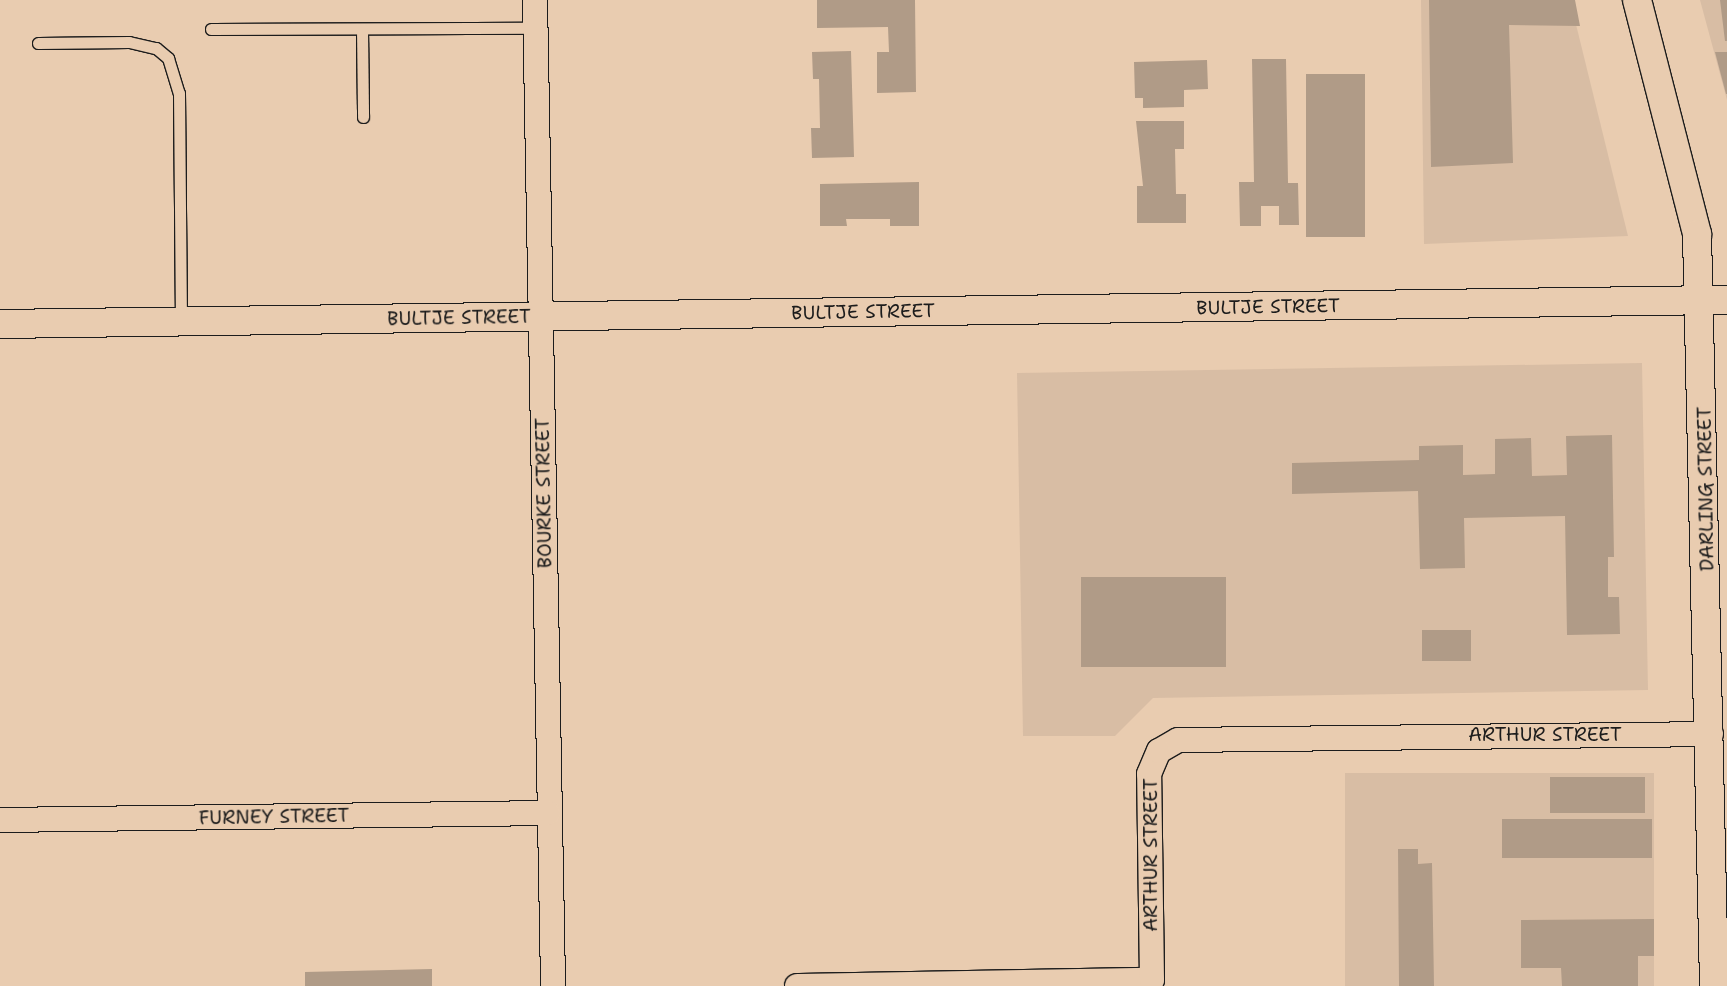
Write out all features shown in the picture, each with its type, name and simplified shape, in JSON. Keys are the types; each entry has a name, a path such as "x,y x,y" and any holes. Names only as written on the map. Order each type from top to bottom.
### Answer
{"street":[{"name":"BOURKE STREET","path":"535,0 542,317 548,813 553,986"},
{"name":"DARLING STREET","path":"1638,0 1714,300 1710,734 1714,986"},
{"name":"BULTJE STREET","path":"0,324 1714,300"},
{"name":"ARTHUR STREET","path":"797,986 1152,980 1149,774 1159,751 1178,740 1710,734"},
{"name":"FURNEY STREET","path":"0,820 548,813"}],"lane":[{"path":"212,29 536,28"},
{"path":"362,29 362,118"},
{"path":"38,43 129,42 156,48 168,58 179,93 181,320"}],"shaded area":[{"path":"1421,0 1570,0 1628,236 1424,244"},
{"path":"1700,0 1727,0 1727,100"},
{"path":"1642,363 1648,690 1153,698 1115,736 1023,736 1017,373"},
{"path":"1345,773 1654,773 1654,986 1345,986"}],"building":[{"path":"817,0 915,0 916,92 877,93 877,52 889,52 888,27 817,28"},
{"path":"1429,0 1575,0 1580,26 1509,25 1513,163 1431,167"},
{"path":"1720,0 1727,0 1727,41 1725,41"},
{"path":"851,51 854,157 812,158 811,128 820,128 819,79 813,79 812,52"},
{"path":"1715,52 1727,52 1727,94 1726,94"},
{"path":"1252,59 1286,59 1288,183 1298,183 1299,225 1279,225 1279,206 1261,206 1261,226 1240,226 1239,182 1254,182"},
{"path":"1207,60 1208,89 1184,90 1184,107 1143,108 1143,98 1135,98 1134,62"},
{"path":"1306,74 1365,74 1365,237 1306,237"},
{"path":"1136,121 1184,121 1184,149 1175,149 1176,194 1186,194 1186,223 1137,223 1137,186 1143,186"},
{"path":"919,182 919,226 890,226 890,219 846,219 847,226 820,226 820,184"},
{"path":"1612,435 1614,557 1608,557 1608,597 1619,597 1620,634 1567,635 1565,516 1464,518 1465,568 1420,569 1418,491 1292,494 1292,463 1419,460 1419,446 1463,445 1463,475 1495,474 1495,439 1531,438 1532,476 1567,475 1566,436"},
{"path":"1081,577 1226,577 1226,667 1081,667"},
{"path":"1422,630 1471,630 1471,661 1422,661"},
{"path":"1550,777 1645,777 1645,813 1550,813"},
{"path":"1502,819 1652,819 1652,858 1502,858"},
{"path":"1398,849 1418,849 1418,864 1432,863 1434,986 1399,986"},
{"path":"1654,919 1654,956 1638,956 1638,986 1562,986 1561,968 1521,968 1521,920"},
{"path":"432,969 432,986 305,986 305,972"}]}
